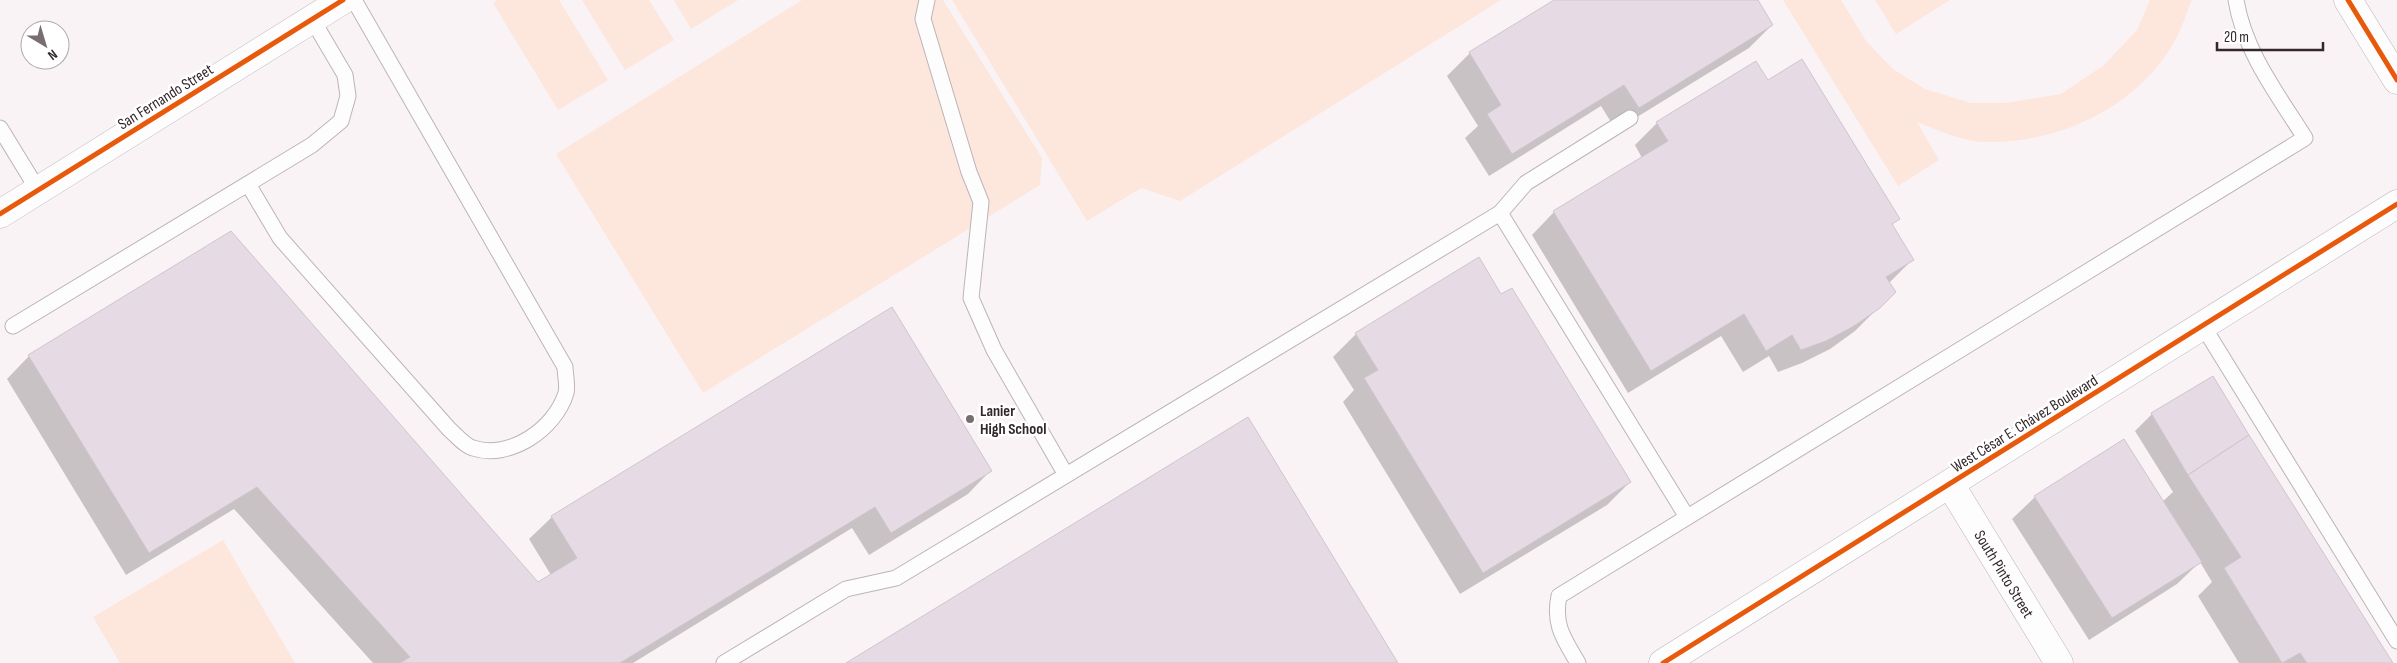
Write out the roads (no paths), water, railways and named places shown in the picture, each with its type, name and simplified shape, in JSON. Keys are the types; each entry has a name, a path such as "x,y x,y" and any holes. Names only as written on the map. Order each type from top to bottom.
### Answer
{"street":[{"name":"San Fernando Street","path":"0,214 343,0"},
{"path":"2348,0 2397,80"},
{"name":"West César E. Chávez Boulevard","path":"1663,663 2397,204"},
{"name":"South Pinto Street","path":"1950,484 2059,663"}],"lane":[{"path":"248,184 280,238 449,429 471,448 497,452 525,441 553,420 567,392 564,367 354,0"},
{"path":"927,0 923,20 969,172 981,202 971,298 994,350 1066,475"},
{"path":"1578,663 1560,633 1555,612 1559,596 2305,138 2266,75 2244,34 2236,0"},
{"path":"13,326 312,145 340,121 348,96 345,74 312,19"},
{"path":"724,663 846,589 896,578 1500,213 1526,183 1630,118"},
{"path":"0,128 38,190"},
{"path":"1500,213 1687,517"},
{"path":"2203,326 2397,641"}],"place":[{"name":"Lanier High School","path":"970,419"}]}
